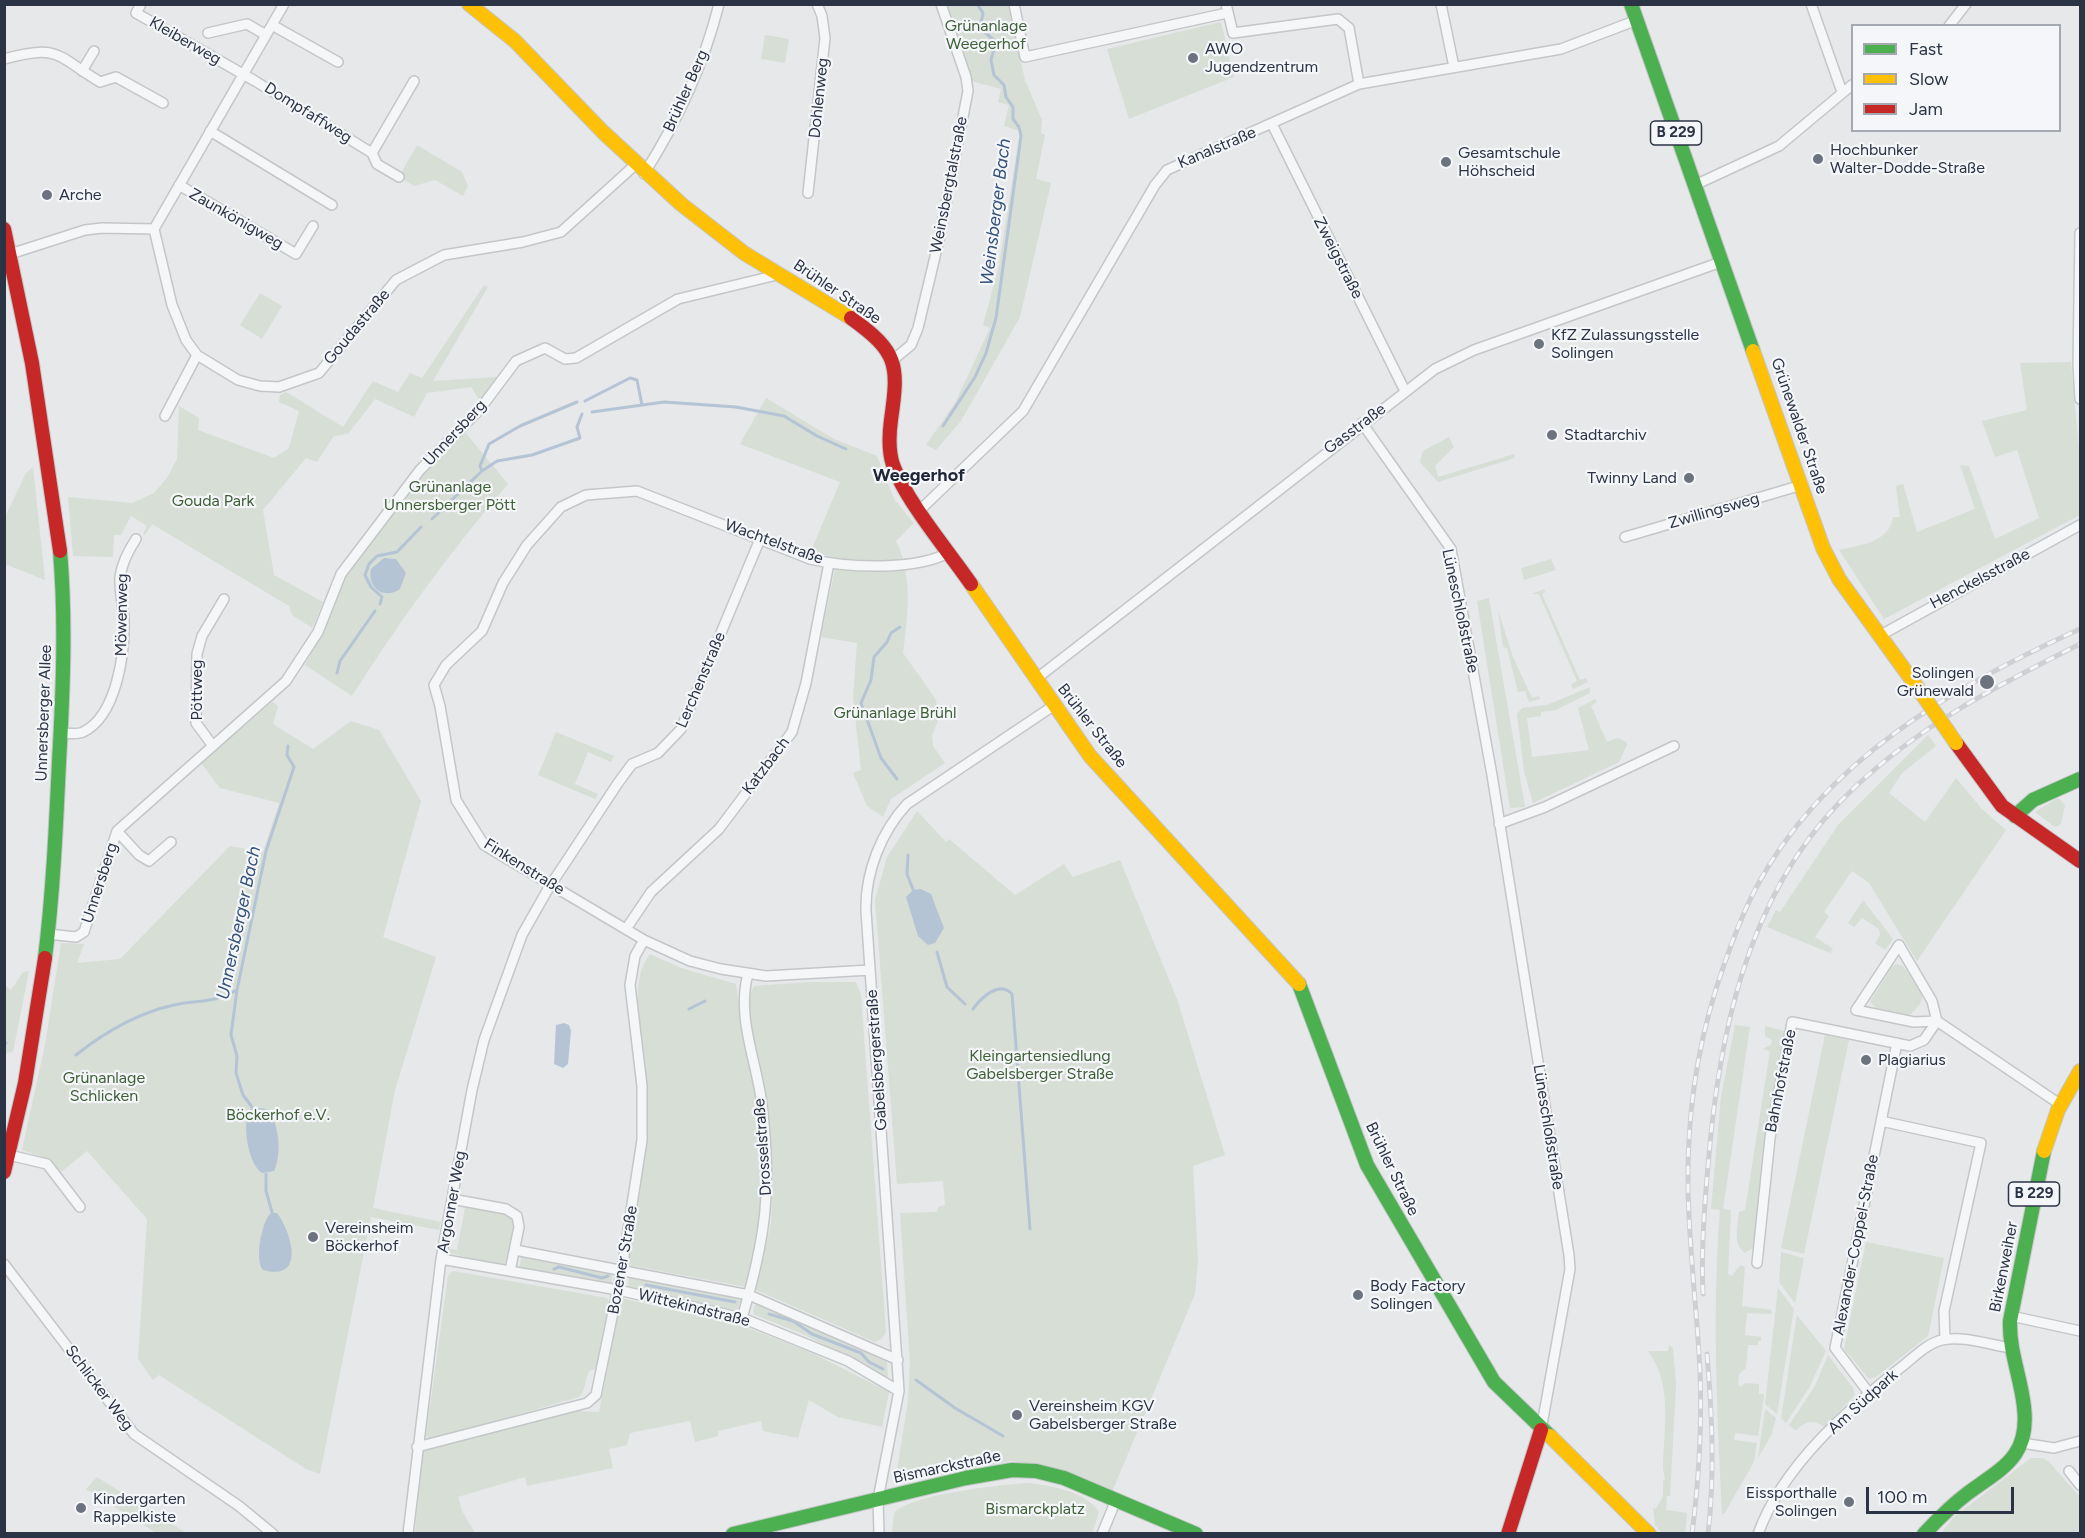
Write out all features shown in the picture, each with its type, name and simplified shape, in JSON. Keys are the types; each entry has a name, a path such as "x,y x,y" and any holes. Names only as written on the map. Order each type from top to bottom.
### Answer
{"main road":[{"name":"Brühler Straße","path":"469,4 488,17 529,55 640,170 678,204 747,255 781,274 875,337 894,359 895,396 889,442 895,472 1053,706 1090,756 1300,985 1367,1165 1432,1280 1494,1382 1649,1533"},
{"name":"Grünewalder Straße","path":"1631,4 1830,564 1998,801 2015,816"},
{"name":"Unnersberger Allee","path":"4,230 55,499 61,559 64,675 54,876 48,934 32,1048 4,1172"},
{"path":"2015,816 2033,800 2080,779"},
{"name":"B 229","path":"2015,816 2080,861"},
{"name":"Birkenweiher","path":"2022,1443 2023,1408 2011,1348 2011,1316 2038,1170 2053,1120 2080,1071"},
{"path":"1508,1533 1541,1430"},
{"path":"1924,1533 1952,1506 2004,1468 2015,1456 2022,1443"},
{"name":"Bismarckstraße","path":"735,1533 979,1476 1019,1470 1055,1475 1196,1533"}],"street":[{"name":"Kleiberweg","path":"141,4 136,13 243,74"},
{"path":"8,255 85,230 154,229 284,4"},
{"name":"Brühler Berg","path":"640,170 675,119 701,62 719,4"},
{"name":"Dohlenweg","path":"808,192 825,38 822,16 817,4"},
{"name":"Weinsbergtalstraße","path":"894,359 911,345 918,328 939,240 968,91 966,77 941,4"},
{"path":"1014,4 1025,57 1226,9 1233,33 1341,20 1349,28 1359,84"},
{"path":"1441,4 1454,67"},
{"path":"1811,4 1842,92"},
{"path":"1950,24 1966,4"},
{"name":"Kanalstraße","path":"920,510 1023,411 1162,175 1172,167 1359,84 1561,49 1637,20"},
{"path":"208,33 247,24 266,35"},
{"path":"272,25 338,62"},
{"path":"82,71 94,51"},
{"path":"4,59 32,52 55,52 100,81 116,77 163,103"},
{"name":"Dompfaffweg","path":"243,74 372,153 377,164 399,177"},
{"path":"372,153 414,81"},
{"path":"1695,185 1779,146 1851,86"},
{"name":"Zweigstraße","path":"1272,124 1405,391"},
{"path":"210,131 332,205"},
{"name":"Goudastraße","path":"154,229 172,305 186,340 197,355 238,380 260,386 279,387 319,373 396,280 444,255 523,242 561,232 640,170"},
{"name":"Zaunkönigweg","path":"179,186 296,254 313,226"},
{"path":"2080,233 2078,365 2080,399"},
{"name":"Gasstraße","path":"1036,679 1362,423 1435,369 1474,350 1721,262"},
{"name":"Unnersberg","path":"48,934 72,937 84,932 117,831 286,681 318,632 341,574 420,470 480,409 516,361 545,348 566,358 576,358 678,299 781,274"},
{"path":"165,416 197,355"},
{"name":"Lüneschloßstraße","path":"1362,423 1451,549 1499,824 1569,1263 1541,1430"},
{"name":"Zwillingsweg","path":"1625,537 1802,485"},
{"name":"Wachtelstraße","path":"637,491 810,559 829,563 906,565 933,561 950,552"},
{"name":"Finkenstraße","path":"637,491 617,495 591,494 561,507 516,562 503,583 482,631 446,665 434,685 440,706 456,800 484,845 644,940 690,961 748,974 783,976 870,970"},
{"name":"Henckelsstraße","path":"1881,634 2080,525"},
{"name":"Möwenweg","path":"60,733 80,733 89,728 101,714 115,687 124,634 121,575 135,539"},
{"name":"Lerchenstraße","path":"551,885 632,764 658,753 681,729 760,539"},
{"name":"Katzbach","path":"626,929 657,885 720,829 792,732 807,683 829,563"},
{"name":"Pöttweg","path":"213,746 196,723 197,654 202,636 224,599"},
{"name":"Gabelsbergerstraße","path":"879,1533 878,1499 899,1391 870,970 867,881 898,813 918,795 1053,706"},
{"path":"1499,824 1545,807 1674,746"},
{"name":"Unnersberg","path":"117,831 139,855 150,861 171,842"},
{"name":"Argonner Weg","path":"408,1533 441,1259 472,1090 487,1030 522,935 551,885"},
{"name":"Bozener Straße","path":"417,1448 593,1399 597,1393 622,1269 642,1130 642,1086 630,970 644,940"},
{"path":"1937,1021 1932,1001 1899,945 1856,1010 1914,1022 1937,1021 2061,1105"},
{"name":"Drosselstraße","path":"742,1318 763,1245 768,1185 762,1103 744,1015 744,995 748,974"},
{"name":"Bahnhofstraße","path":"1757,1263 1770,1138 1792,1022 1910,1046 1919,1044 1937,1021"},
{"name":"Alexander-Coppel-Straße","path":"1869,1393 1835,1348 1897,1043"},
{"path":"1881,1121 1981,1143 1944,1311 1945,1339 2011,1348"},
{"path":"9,1155 47,1164 80,1207"},
{"path":"452,1199 506,1209 515,1214 519,1222 510,1271"},
{"name":"Wittekindstraße","path":"515,1250 749,1295 898,1360"},
{"name":"Wittekindstraße","path":"441,1259 618,1290 742,1318 848,1361 899,1391"},
{"name":"Schlicker Weg","path":"4,1264 134,1434 155,1451 239,1506 273,1533"},
{"path":"2011,1316 2080,1331"},
{"name":"Am Südpark","path":"1758,1533 1779,1493 1805,1458 1869,1393 1924,1349 1945,1339"},
{"path":"2022,1443 2054,1448 2080,1441"},
{"path":"2069,1471 2080,1485"},
{"path":"1102,1533 1116,1500"}],"green space":[{"name":"Grünanlage Weegerhof","path":"945,5 1008,5 1025,80 1042,120 1041,133 1045,135 1036,179 1051,183 1020,317 961,421 936,450 926,445 955,403 990,328 983,325 999,265 1020,131 1004,126 1009,105 998,102 1001,89 971,81"},
{"path":"1221,22 1234,77 1129,119 1107,49"},
{"path":"765,35 789,39 785,63 761,59"},
{"path":"417,145 462,172 468,186 463,196 435,180 414,186 399,177"},
{"name":"Gouda Park","path":"484,285 488,287 433,381 497,377 480,401 471,387 427,393 414,417 375,399 348,434 334,436 317,462 306,458 263,510 274,575 323,602 312,628 292,615 289,606 152,524 145,535 143,534 147,526 131,516 121,535 114,535 113,557 73,556 68,497 132,503 154,493 167,478 177,459 179,406 199,418 198,430 274,458 289,448 299,411 279,402 280,395 286,392 343,427 373,381 398,392 410,373 422,378"},
{"path":"260,293 282,306 262,339 240,325"},
{"path":"2071,362 2080,461 2080,515 1884,619 1839,550 1880,538 1890,526 1893,517 1900,517 1896,486 1903,484 1917,532 1975,509 1960,465 1969,466 1995,539 2039,518 2017,450 1995,457 1982,421 2027,410 2020,363"},
{"name":"Grünanlage Brühl","path":"766,398 834,439 877,456 894,499 914,523 896,541 905,568 908,596 903,653 935,698 940,716 932,735 933,746 945,763 891,799 883,817 867,806 853,773 861,770 853,698 857,643 821,637 837,559 811,551 840,482 740,444"},
{"name":"Grünanlage Unnersberger Pött","path":"465,432 508,484 426,587 352,696 305,665 329,619 345,577 422,473"},
{"path":"1449,437 1454,447 1435,466 1438,477 1514,454 1515,458 1438,482 1420,462 1423,451"},
{"path":"33,467 45,580 5,564 5,517 26,473"},
{"path":"1551,559 1556,570 1524,580 1521,568"},
{"path":"1544,589 1545,592 1542,594 1580,680 1586,678 1588,682 1573,689 1571,684 1577,681 1539,594 1532,594"},
{"path":"1489,598 1525,807 1510,808 1477,601"},
{"path":"1498,610 1513,657 1532,698 1539,696 1540,699 1529,702 1525,691 1518,692 1507,648 1503,647"},
{"path":"1590,687 1590,693 1556,710 1541,712 1541,716 1527,718 1532,757 1589,750 1578,708 1595,699 1597,702 1591,706 1607,742 1618,738 1626,742 1627,745 1619,762 1533,803 1524,771 1517,714 1522,708 1547,705"},
{"name":"Böckerhof e.V.","path":"272,702 278,706 273,724 313,749 351,721 379,730 421,801 383,937 436,957 395,1090 373,1208 441,1222 439,1230 371,1217 320,1474 306,1469 159,1375 153,1380 138,1359 147,1219 87,1151 61,1172 49,1159 22,1150 45,1045 61,943 84,944 77,963 120,959 230,846 263,852 279,803 220,788 201,763"},
{"path":"556,732 614,756 611,762 588,752 575,784 598,794 595,799 538,775"},
{"path":"1928,735 1936,746 1902,773 1889,793 1925,822 1956,778 1982,809 2006,830 1917,961 1869,883 1852,871 1824,912 1829,916 1815,937 1833,949 1830,953 1767,927 1776,910 1780,912 1838,825"},
{"path":"2058,798 2065,805 2061,824 2055,827 2035,812"},
{"name":"Kleingartensiedlung Gabelsberger Straße","path":"917,811 946,842 949,839 1015,895 1064,864 1073,877 1120,860 1177,999 1225,1155 1193,1166 1198,1260 1195,1294 1112,1492 1050,1469 1011,1461 906,1481 899,1480 896,1476 908,1402 910,1363 900,1213 937,1212 938,1207 945,1205 943,1181 897,1184 875,900 887,857"},
{"path":"1863,900 1893,939 1885,950 1875,943 1880,935 1879,929 1862,918 1854,927 1848,923"},
{"path":"650,954 681,968 736,984 758,1111 763,1162 760,1226 746,1287 628,1265 640,1188 647,1112 647,1086 638,991 643,965"},
{"path":"1896,964 1903,966 1923,995 1920,1004 1910,1015 1876,1008 1870,1002 1891,968"},
{"path":"29,971 13,1052 5,1053 5,985 11,990 23,972"},
{"path":"810,982 856,982 861,995 886,1332 882,1339 875,1342 756,1290 771,1223 773,1180 766,1104 749,1013 749,996 754,986"},
{"path":"1735,1025 1750,1027 1723,1209 1731,1210 1728,1274 1732,1276 1740,1265 1745,1267 1742,1306 1772,1310 1771,1314 1747,1313 1745,1335 1761,1337 1761,1341 1758,1341 1758,1345 1748,1345 1746,1368 1739,1374 1738,1385 1741,1387 1745,1383 1759,1384 1759,1394 1764,1394 1764,1397 1758,1436 1735,1433 1734,1440 1757,1443 1754,1462 1724,1514 1722,1513 1718,1437 1716,1361 1716,1285 1720,1210 1711,1209 1721,1097"},
{"path":"1765,1026 1785,1031 1762,1157 1754,1247 1745,1253 1738,1245 1737,1228 1739,1212 1745,1210 1770,1051 1762,1049 1771,1045 1772,1040 1765,1036"},
{"path":"1825,1035 1849,1040 1804,1254 1781,1248"},
{"path":"457,1206 512,1216 515,1223 507,1263 499,1266 450,1253 449,1249 457,1250 465,1208"},
{"path":"1866,1242 1944,1258 1928,1336 1876,1377 1869,1379 1844,1349"},
{"path":"1781,1252 1804,1258 1795,1303 1779,1282"},
{"path":"522,1254 613,1272 611,1286 519,1268"},
{"path":"453,1271 607,1298 610,1303 597,1369 590,1370 579,1397 430,1440 426,1435 448,1276"},
{"path":"629,1276 738,1297 741,1300 738,1309 734,1310 628,1289"},
{"path":"1778,1288 1794,1309 1777,1414 1765,1404"},
{"path":"621,1298 746,1327 814,1354 889,1392 882,1427 838,1417 809,1400 798,1438 763,1431 761,1421 718,1431 718,1436 695,1442 690,1421 630,1433 627,1445 609,1449 613,1468 527,1486 525,1477 458,1497 462,1511 475,1533 415,1533 422,1451 577,1411 599,1412"},
{"path":"760,1304 848,1341 887,1362 888,1379 803,1334 755,1315 753,1312 755,1305"},
{"path":"1797,1315 1826,1351 1809,1388 1786,1423 1781,1418"},
{"path":"1669,1345 1673,1348 1676,1384 1670,1496 1667,1496 1666,1510 1687,1513 1685,1533 1662,1533 1655,1525 1653,1508 1656,1509 1663,1496 1663,1481 1665,1480 1663,1468 1665,1407 1661,1378 1648,1351 1668,1351"},
{"path":"1828,1355 1853,1388 1855,1395 1824,1427 1810,1422 1796,1431 1789,1425 1815,1386"},
{"path":"1765,1409 1776,1418 1771,1436 1758,1458"},
{"path":"2031,1458 2043,1458 2049,1462 2080,1497 2080,1533 1941,1533 1954,1517"},
{"path":"97,1477 186,1533 156,1533 86,1489"},
{"name":"Bismarckplatz","path":"1027,1483 1067,1491 1086,1499 1099,1512 1092,1533 892,1534 894,1513 904,1506 957,1492"}],"water":[{"path":"384,558 396,559 406,573 400,589 394,592 383,593 378,590 374,587 370,576 371,569"},
{"path":"921,889 931,894 944,928 935,943 928,945 918,936 906,897 913,890"},
{"path":"564,1023 569,1025 571,1031 568,1064 563,1068 554,1064 556,1025"},
{"path":"252,1107 266,1109 277,1130 279,1147 274,1171 262,1173 253,1161 246,1131 248,1113"},
{"path":"271,1213 277,1213 282,1222 292,1254 290,1263 285,1269 277,1272 263,1270 259,1258 262,1232"}],"waterway":[{"name":"Weinsberger Bach","path":"943,426 975,377 986,353 996,318 1021,136 1019,127 1013,119 1013,107 1006,97 1004,85 994,75 991,60 996,42 980,28 983,13 977,4"},
{"path":"585,401 630,378 637,380 642,405"},
{"path":"482,471 480,466 489,444 520,426 577,402"},
{"name":"Unnersberger Bach","path":"592,412 664,402 736,407 784,416 817,436 846,449"},
{"name":"Unnersberger Bach","path":"432,519 482,471 497,461 532,455 580,438 577,427 582,414"},
{"name":"Unnersberger Bach","path":"380,604 382,597 371,587 365,575 369,564 377,556 397,552 421,527"},
{"name":"Unnersberger Bach","path":"337,673 340,661 375,611"},
{"name":"Weinsberger Bach","path":"897,779 881,758 861,703 871,680 874,657 887,642 891,633 900,627"},
{"name":"Unnersberger Bach","path":"252,1107 243,1095 236,1073 237,1056 231,1035 237,990 266,851 294,767 287,755 288,746"},
{"name":"Weinsberger Bach","path":"908,855 907,874 914,892"},
{"name":"Weinsberger Bach","path":"937,952 947,987 965,1004"},
{"path":"76,1055 110,1031 134,1018 174,1005 213,999 237,990"},
{"name":"Weinsberger Bach","path":"973,1009 985,996 996,990 1007,990 1012,994 1030,1229"},
{"path":"689,1009 705,1001"},
{"path":"266,1174 266,1191 272,1212"},
{"path":"554,1269 559,1267 602,1278 608,1276"},
{"path":"646,1285 735,1302"},
{"path":"769,1314 793,1321 812,1334 861,1353 869,1362 883,1369"},
{"path":"916,1380 955,1408 1003,1436"}],"railway":[{"path":"1692,1534 1701,1412 1689,1210 1688,1162 1691,1112 1698,1062 1709,1013 1724,963 1744,912 1784,843 1817,802 1855,765 1896,732 1940,703 2033,651 2080,629"},
{"path":"1703,1294 1705,1199 1713,1118 1729,1021 1742,973 1759,927 1781,883 1807,841 1839,803 1893,754 1984,694 2080,644"},
{"path":"1707,1354 1712,1444 1712,1489 1708,1534"}],"traffic: fast":[{"path":"1631,4 1753,351"},
{"path":"45,958 54,860 62,709 63,630 60,551"},
{"path":"2015,816 2033,800 2080,779"},
{"path":"1299,984 1367,1165 1494,1382 1550,1436"},
{"path":"1924,1534 1956,1502 2002,1468 2018,1450 2023,1438 2024,1407 2011,1343 2010,1321 2044,1151"},
{"path":"733,1534 966,1478 1012,1470 1036,1471 1064,1478 1196,1534"}],"traffic: slow":[{"path":"469,4 515,41 603,132 681,204 744,253 851,318"},
{"path":"1753,351 1823,548 1839,579 1922,694"},
{"path":"971,584 1090,756 1299,984"},
{"path":"1922,694 1956,743"},
{"path":"2044,1151 2058,1110 2080,1071"},
{"path":"1550,1436 1649,1534"}],"traffic: jam":[{"path":"4,229 32,363 60,551"},
{"path":"851,318 878,340 892,361 895,385 890,448 891,459 899,479 918,510 971,584"},
{"path":"1956,743 2002,806 2080,861"},
{"path":"4,1172 25,1083 45,958"},
{"path":"1508,1534 1541,1430"}],"place":[{"name":"AWO Jugendzentrum","path":"1193,58"},
{"name":"Hochbunker Walter-Dodde-Straße","path":"1818,159"},
{"name":"Gesamtschule Höhscheid","path":"1446,162"},
{"name":"Arche","path":"47,195"},
{"name":"KfZ Zulassungsstelle Solingen","path":"1539,344"},
{"name":"Stadtarchiv","path":"1552,435"},
{"name":"Twinny Land","path":"1689,478"},
{"name":"Solingen Grünewald","path":"1987,682"},
{"name":"Plagiarius","path":"1866,1060"},
{"name":"Vereinsheim Böckerhof","path":"313,1237"},
{"name":"Body Factory Solingen","path":"1358,1295"},
{"name":"Vereinsheim KGV Gabelsberger Straße","path":"1017,1415"},
{"name":"Eissporthalle Solingen","path":"1849,1502"},
{"name":"Kindergarten Rappelkiste","path":"81,1508"}],"district":[{"name":"Weegerhof","path":"919,476"}],"park label":[{"name":"Grünanlage Schlicken","path":"104,1087"}]}
